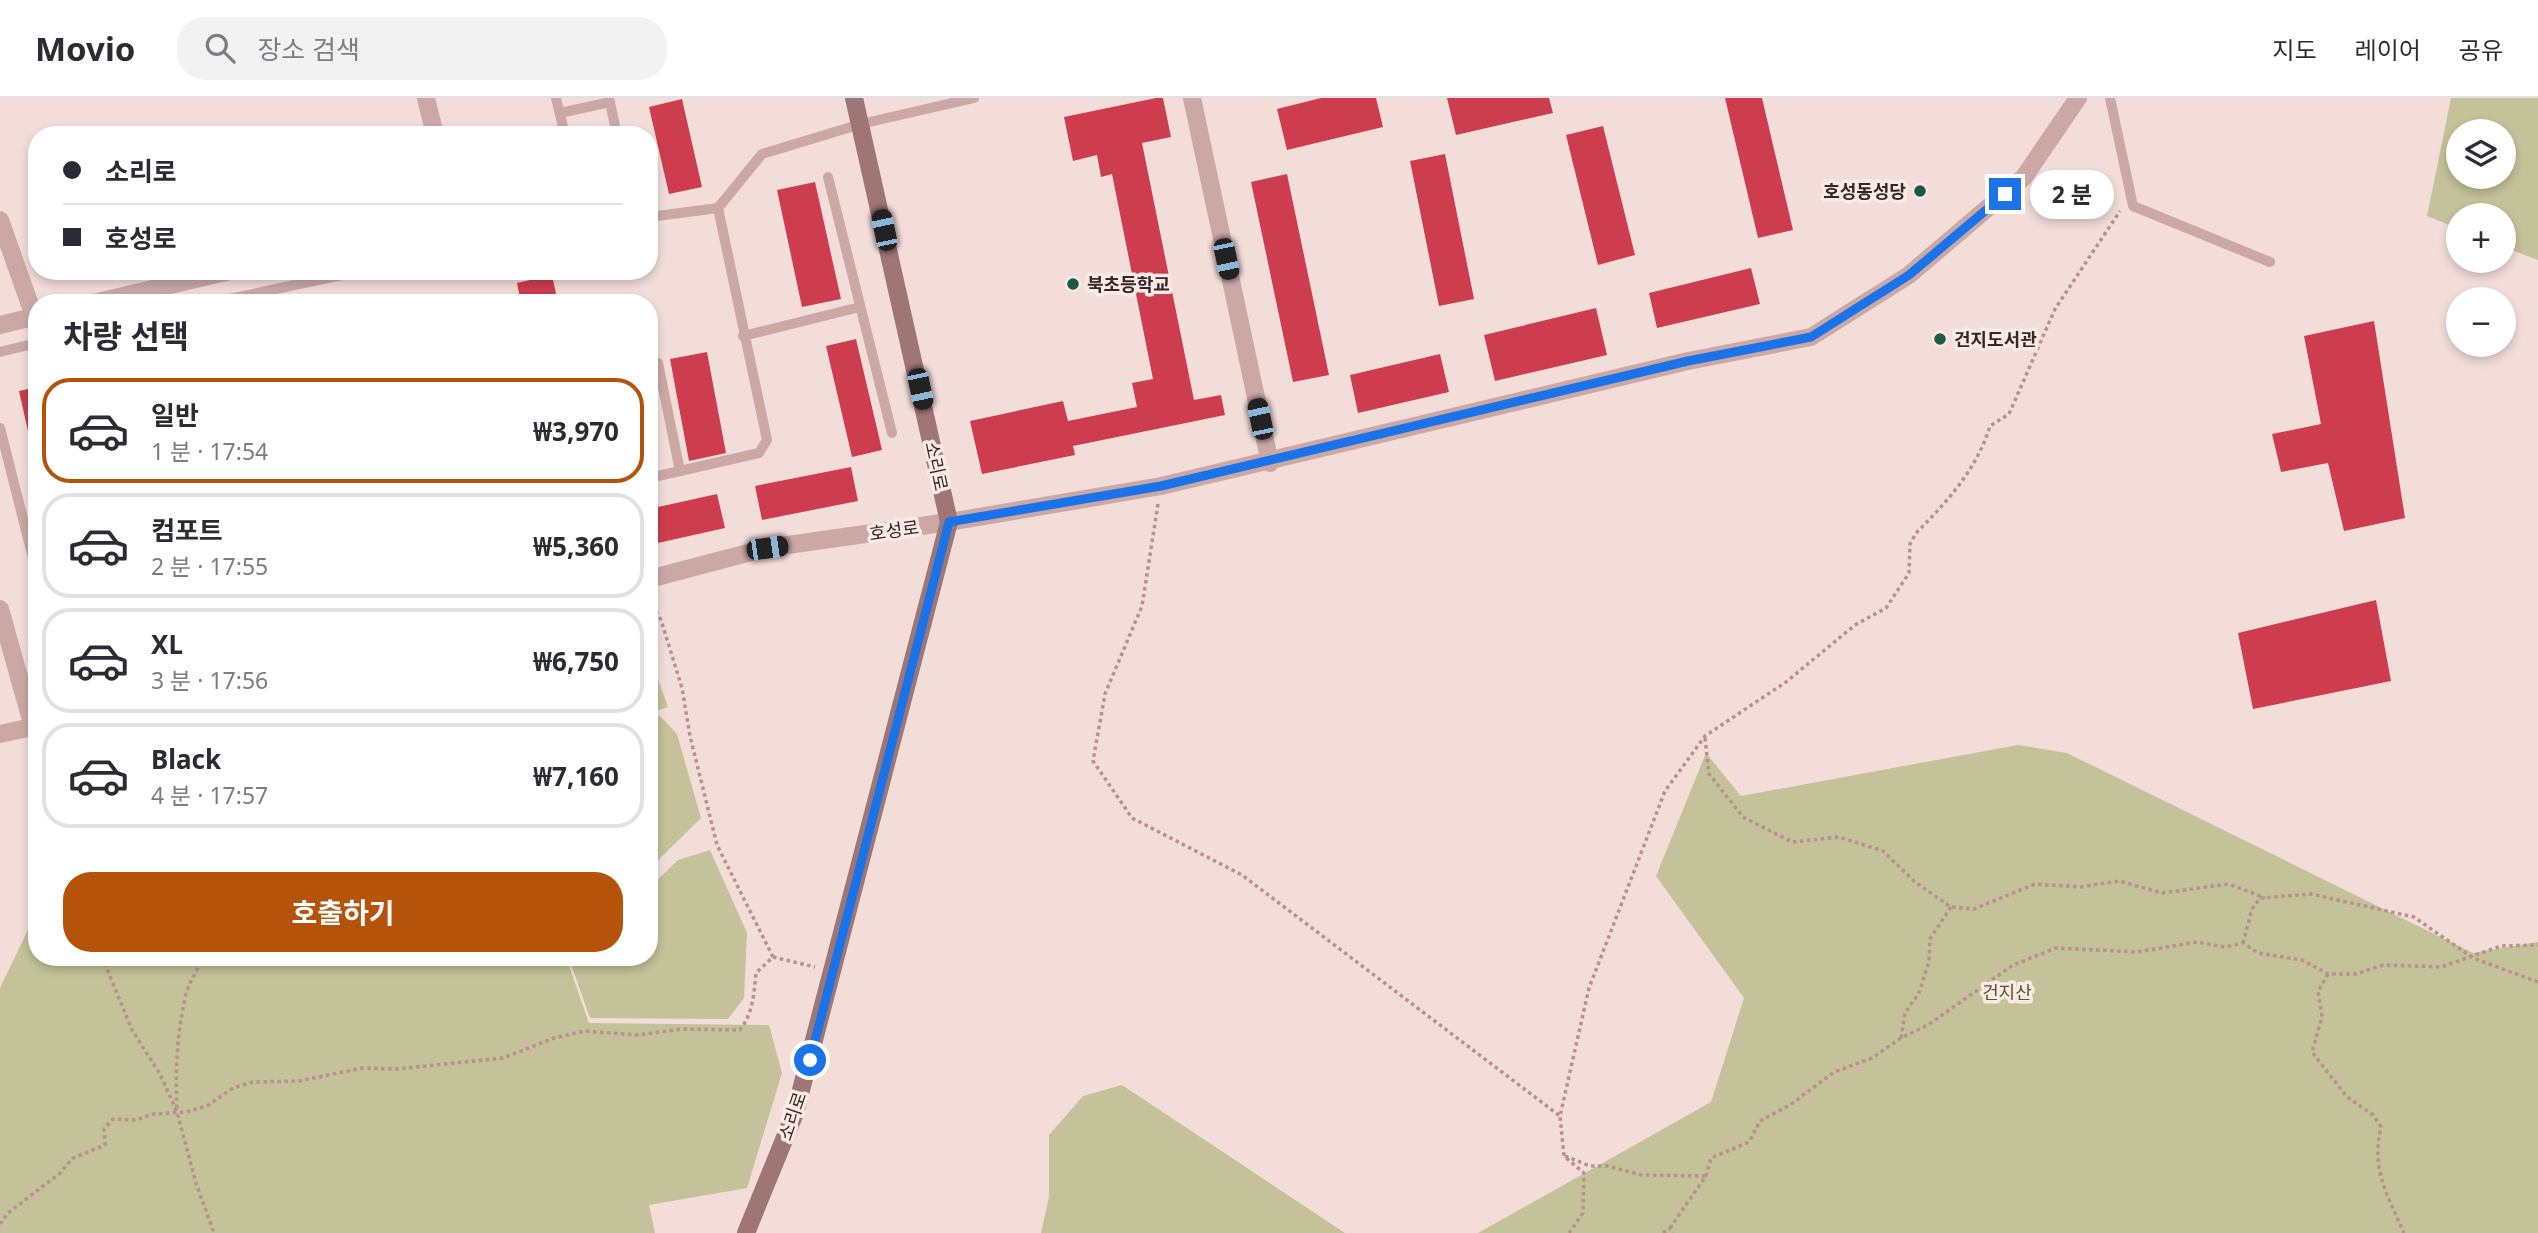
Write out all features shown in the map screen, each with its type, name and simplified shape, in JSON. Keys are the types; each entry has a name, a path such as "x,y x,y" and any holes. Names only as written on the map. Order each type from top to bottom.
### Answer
{"street":[{"path":"426,98 433,126"},
{"name":"소리로","path":"746,1233 795,1113 949,522 854,98"},
{"path":"1192,98 1270,463"},
{"name":"호성로","path":"658,577 767,548 949,522 1161,486 1270,463 1688,361 1811,337 1909,275 2024,177 2078,98"},
{"path":"0,220 28,295"},
{"path":"132,294 191,280"},
{"path":"0,325 28,318"},
{"path":"0,609 28,703"},
{"path":"0,734 28,728"}],"lane":[{"path":"556,98 563,126"},
{"path":"658,216 718,208 762,154 861,124 974,98"},
{"path":"2110,98 2133,206 2270,261"},
{"path":"560,113 610,100 615,126"},
{"path":"828,177 892,433"},
{"path":"658,476 759,453 767,440 718,208"},
{"path":"260,294 321,280"},
{"path":"743,335 860,307"},
{"path":"0,352 28,345"},
{"path":"658,363 680,471"},
{"path":"0,428 28,538"}],"path":[{"path":"1569,1233 1583,1213 1584,1173 1564,1156 1560,1116 1589,988 1665,790 1705,736 1786,682 1855,625 1886,608 1909,573 1910,544 1971,470 1990,426 2009,414 2055,309 2119,214 2129,190"},
{"path":"1161,486 1142,606 1105,694 1093,761 1132,818 1242,875 1560,1116"},
{"path":"658,615 682,688 690,736 717,845 773,957"},
{"path":"1705,736 1709,774 1743,817 1792,842 1839,837 1882,851 1915,882 1951,907 1974,909 2035,884 2080,887 2119,881 2162,893 2229,884 2265,898"},
{"path":"2244,943 2252,909 2260,898 2311,894 2414,917 2473,958 2538,982"},
{"path":"1901,1038 1905,1013 1919,993 1929,961 1930,939 1951,907"},
{"path":"1663,1233 1670,1228 1706,1176 1711,1158 1749,1142 1760,1121 1790,1105 1834,1072 1872,1058 1901,1038 1928,1026 2013,965 2056,948 2137,953 2197,942 2225,947 2244,943 2258,953 2302,960 2328,974 2356,974 2383,965 2441,967 2501,946 2538,945"},
{"path":"773,957 813,966 832,975"},
{"path":"0,1224 8,1213 59,1174 73,1158 105,1145 104,1129 113,1118 136,1120 153,1114 207,1106 233,1088 253,1082 299,1081 363,1068 396,1069 503,1058 554,1038 585,1031 637,1035 682,1029 740,1030 748,1019 753,1003 756,973 773,957"},
{"path":"106,966 132,1030 160,1074 177,1112 196,1183 214,1233"},
{"path":"177,1112 175,1066 185,994 199,966"},
{"path":"2328,974 2319,990 2322,1017 2312,1052 2347,1097 2373,1115 2381,1127 2375,1152 2377,1166 2404,1233"},
{"path":"1564,1156 1570,1156 1590,1166 1607,1166 1642,1175 1706,1176"},
{"path":"1670,1228 1674,1233"}],"green space":[{"path":"2451,98 2538,98 2538,260 2516,252 2516,203 2446,203 2446,224 2427,216 2446,123 2446,189 2516,189 2516,119 2447,119"},
{"path":"658,680 668,707 658,710"},
{"path":"658,717 677,734 701,818 658,860"},
{"name":"건지산","path":"2018,745 2067,753 2473,953 2538,942 2538,1233 1478,1233 1711,1102 1744,998 1656,876 1706,753 1741,796"},
{"path":"710,850 747,933 744,998 728,1019 590,1018 572,966 658,966 658,879 678,860"},
{"path":"28,930 28,966 569,966 589,1023 769,1025 782,1073 747,1188 649,1205 655,1233 0,1233 0,988"},
{"path":"1122,1085 1345,1233 1041,1233 1049,1197 1049,1135 1083,1096"}],"building":[{"path":"1163,98 1171,137 1142,143 1194,400 1221,395 1225,415 1073,446 1075,455 982,474 970,421 1063,401 1068,421 1137,407 1132,383 1153,379 1112,174 1101,177 1097,155 1073,161 1064,117"},
{"path":"1321,98 1376,98 1383,127 1287,150 1277,109"},
{"path":"1447,98 1549,98 1553,113 1456,135"},
{"path":"1725,98 1762,98 1793,230 1758,238"},
{"path":"682,99 702,187 669,194 658,146 658,126 653,126 649,107"},
{"path":"1603,126 1635,255 1598,265 1566,135"},
{"path":"1445,154 1474,299 1439,306 1410,161"},
{"path":"1287,174 1329,375 1293,382 1251,182"},
{"path":"815,182 841,299 802,307 777,190"},
{"path":"1751,268 1760,304 1657,328 1649,293"},
{"path":"553,280 556,294 519,294 517,283"},
{"path":"1596,308 1607,355 1495,381 1484,335"},
{"path":"2374,321 2405,518 2344,531 2328,463 2281,472 2272,434 2321,424 2304,336"},
{"path":"856,339 882,450 852,457 826,346"},
{"path":"707,352 726,453 689,461 670,359"},
{"path":"1440,354 1449,392 1358,413 1350,375"},
{"path":"28,389 28,431 19,391"},
{"path":"851,467 858,501 762,520 755,486"},
{"path":"717,494 725,528 658,543 658,507"},
{"path":"2376,600 2391,681 2253,709 2238,633"}],"place":[{"name":"호성동성당","path":"1920,191"},
{"name":"북초등학교","path":"1073,284"},
{"name":"건지도서관","path":"1940,339"}],"route":[{"path":"810,1060 949,522 1161,486 1270,463 1688,361 1811,337 1909,275 2005,194"}]}
